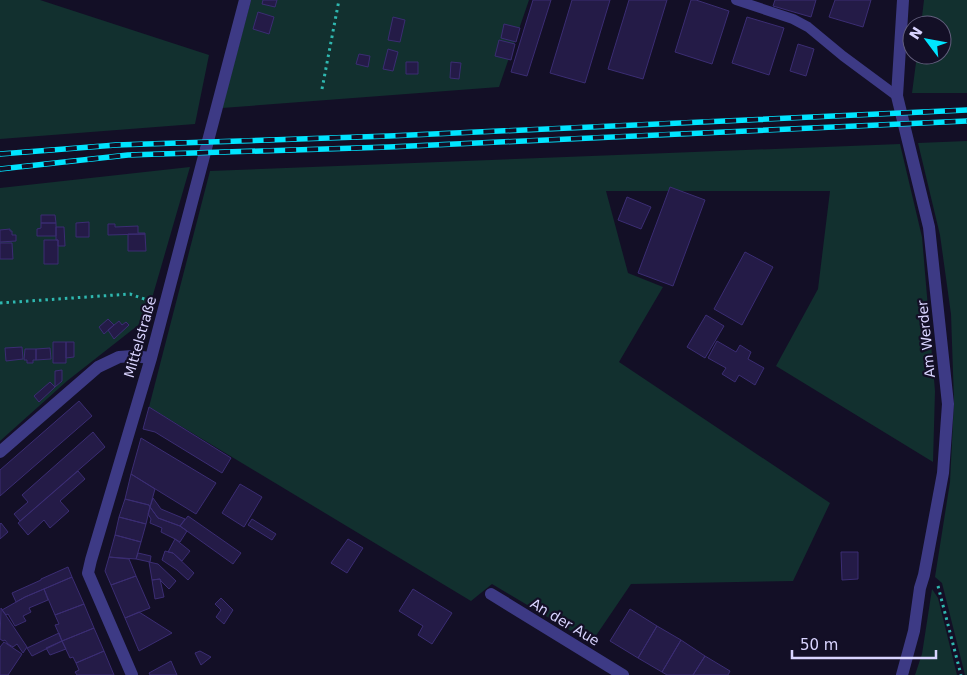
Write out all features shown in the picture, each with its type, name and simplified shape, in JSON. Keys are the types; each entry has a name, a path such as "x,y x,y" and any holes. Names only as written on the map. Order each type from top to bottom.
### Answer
{"street":[{"name":"Mittelstraße","path":"132,675 88,573 151,358 245,0"},
{"name":"Am Werder","path":"902,675 914,631 920,588 943,473 948,404 929,227 897,96 903,0"},
{"path":"0,452 98,367 119,357 151,358"},
{"name":"An der Aue","path":"491,594 623,675"}],"lane":[{"path":"736,0 793,19 808,27 897,96"}],"path":[{"path":"322,89 339,0"},
{"path":"0,304 130,294 165,306"},
{"path":"924,575 937,583 961,675"}],"green space":[{"path":"0,0 40,0 209,55 195,124 0,139"},
{"path":"251,0 529,0 499,87 222,108"},
{"path":"924,0 967,0 967,93 912,93 916,65 952,65 952,15 922,15"},
{"path":"967,141 967,675 965,675 942,583 935,577 950,482 954,401 951,314 940,235 918,143"},
{"path":"900,144 922,237 935,391 933,462 776,366 818,289 830,191 606,191 628,273 663,287 619,362 830,503 793,581 631,584 591,643 492,584 471,601 149,407 210,171"},
{"path":"190,167 146,319 67,381 0,441 0,188"},
{"path":"932,589 938,598 957,675 915,675 922,654"}],"building":[{"path":"263,0 277,0 275,7 262,4"},
{"path":"533,0 551,0 527,76 511,72"},
{"path":"572,0 610,0 585,83 550,73"},
{"path":"629,0 667,0 643,79 608,69"},
{"path":"691,0 729,11 712,64 675,52"},
{"path":"775,0 816,0 811,17 773,6"},
{"path":"835,0 871,0 863,27 829,17"},
{"path":"258,12 274,17 269,34 253,29"},
{"path":"393,17 405,20 400,42 388,40"},
{"path":"747,17 784,28 769,75 732,63"},
{"path":"504,24 520,28 516,42 501,38"},
{"path":"499,40 515,44 511,60 495,56"},
{"path":"798,44 814,49 806,76 790,71"},
{"path":"388,49 398,52 393,71 383,69"},
{"path":"359,54 370,56 368,67 356,64"},
{"path":"406,62 418,62 418,74 406,74"},
{"path":"451,62 461,63 459,79 450,78"},
{"path":"670,187 705,200 673,286 638,273"},
{"path":"627,197 651,207 641,229 618,220"},
{"path":"41,215 55,215 56,223 41,223"},
{"path":"89,222 89,237 76,237 76,223"},
{"path":"41,223 56,223 56,236 37,236 37,229 41,228"},
{"path":"108,224 115,224 115,227 138,226 138,233 145,234 108,235"},
{"path":"56,227 64,227 65,246 58,246"},
{"path":"10,229 12,235 16,235 16,241 0,242 0,230"},
{"path":"128,234 145,234 146,251 128,251"},
{"path":"44,240 58,240 58,264 44,264"},
{"path":"0,243 12,243 13,259 0,259"},
{"path":"745,252 773,267 742,325 714,309"},
{"path":"706,315 724,326 705,358 687,347"},
{"path":"108,319 114,325 104,334 99,327"},
{"path":"119,321 122,325 126,322 129,325 114,339 108,330"},
{"path":"717,341 736,352 740,345 751,352 748,359 764,368 755,385 739,375 735,382 722,374 726,368 708,358"},
{"path":"53,342 66,342 66,363 53,363"},
{"path":"66,342 74,342 74,357 66,358"},
{"path":"22,347 23,359 6,361 5,348"},
{"path":"50,348 51,359 36,360 36,349"},
{"path":"25,349 36,349 36,360 33,360 33,363 27,363 27,360 24,360"},
{"path":"62,370 62,381 55,387 55,371"},
{"path":"50,382 55,387 39,402 34,396"},
{"path":"79,401 92,416 0,496 0,470"},
{"path":"149,407 231,458 222,473 155,432 143,429"},
{"path":"93,432 105,447 20,521 14,514 28,502 22,495"},
{"path":"141,438 216,483 196,514 131,474"},
{"path":"78,471 85,479 60,501 69,511 50,528 44,520 28,535 18,523"},
{"path":"131,474 155,489 150,507 149,505 125,499"},
{"path":"240,484 262,497 244,527 222,513"},
{"path":"153,498 161,509 185,519 180,526 158,518 150,507"},
{"path":"125,499 149,505 146,524 119,517"},
{"path":"150,507 158,518 180,526 187,531 180,542 161,532 162,528 150,523 151,519 148,514"},
{"path":"188,516 241,553 233,564 180,526"},
{"path":"119,517 146,524 141,542 115,535"},
{"path":"252,519 276,534 272,540 248,525"},
{"path":"0,524 8,532 0,539"},
{"path":"115,535 141,542 136,559 109,557"},
{"path":"175,539 190,551 182,561 173,553 168,552"},
{"path":"348,539 363,548 347,573 331,563"},
{"path":"165,551 173,553 194,573 188,580 162,560"},
{"path":"841,552 858,552 858,579 842,580"},
{"path":"138,553 151,556 150,562 136,559"},
{"path":"109,557 129,559 136,576 111,585 105,571"},
{"path":"149,562 158,564 176,581 169,589 160,579 152,580"},
{"path":"68,567 72,577 16,602 12,593"},
{"path":"136,576 150,608 125,618 111,585"},
{"path":"72,577 84,604 55,615 44,589"},
{"path":"160,579 164,597 155,599 152,580"},
{"path":"44,589 48,600 29,608 31,612 23,616 26,621 15,626 8,614 6,615 2,610"},
{"path":"413,589 452,613 432,644 418,635 423,626 399,611"},
{"path":"221,598 233,610 224,624 216,617 221,610 215,604"},
{"path":"84,604 94,628 62,641 55,625 59,624 55,615"},
{"path":"1,608 27,647 23,653 17,644 13,647 5,640 0,639"},
{"path":"630,609 657,626 638,658 610,641"},
{"path":"139,612 172,633 139,651 125,618"},
{"path":"657,626 681,640 662,672 638,658"},
{"path":"94,628 104,651 76,663 73,657 70,658 62,641"},
{"path":"59,633 62,641 32,656 27,648"},
{"path":"681,640 705,656 693,675 667,675 662,672"},
{"path":"62,641 66,649 50,655 46,648"},
{"path":"4,642 22,654 8,675 0,675 0,647"},
{"path":"104,651 114,675 77,675 75,672 79,670 76,663"},
{"path":"200,651 211,657 201,665 195,653"},
{"path":"705,656 730,671 728,675 693,675"},
{"path":"171,661 177,675 150,675 149,673"}],"railway":[{"path":"0,154 116,145 389,136 967,110"},
{"path":"0,169 128,155 389,147 967,121"}]}
